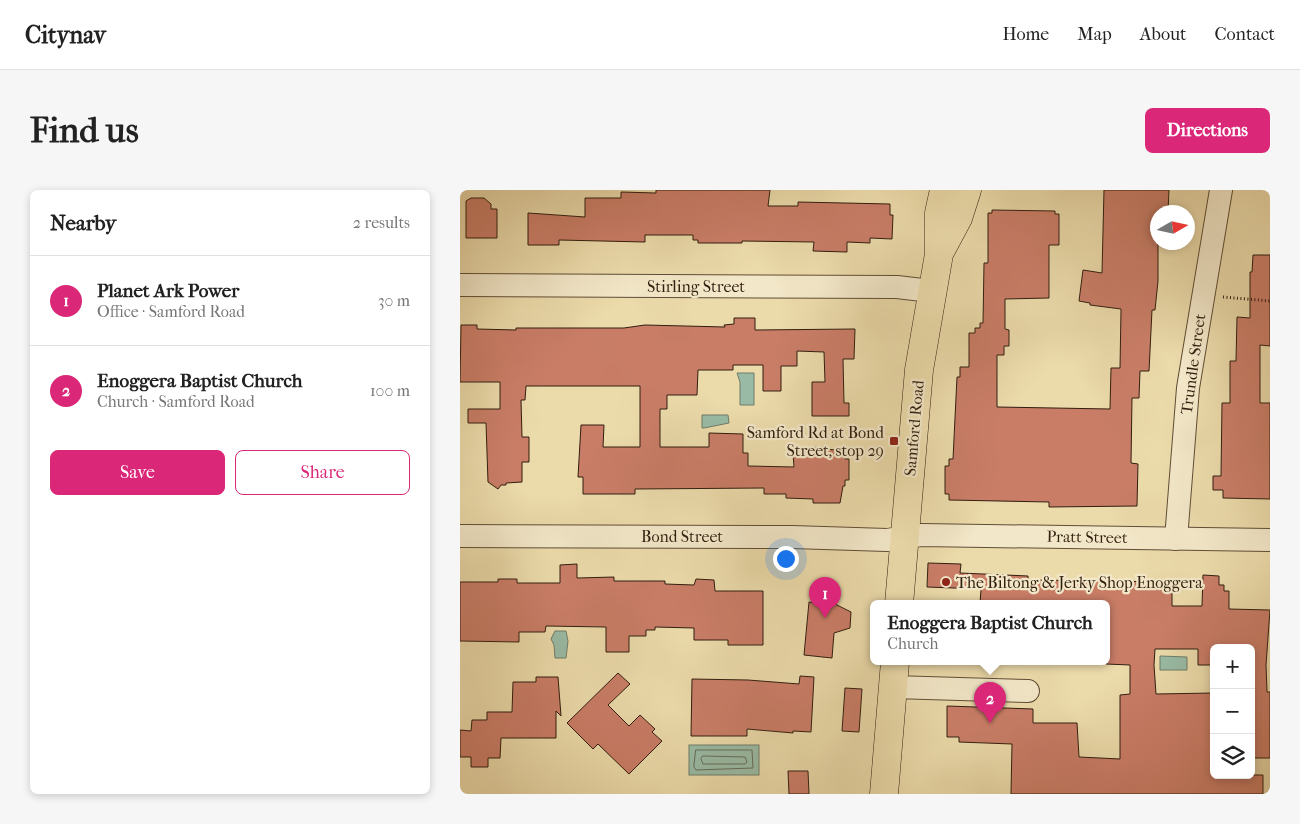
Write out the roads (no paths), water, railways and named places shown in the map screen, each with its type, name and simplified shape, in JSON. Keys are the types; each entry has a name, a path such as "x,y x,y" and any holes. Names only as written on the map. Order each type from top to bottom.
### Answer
{"main road":[{"name":"Samford Road","path":"899,600 919,370 931,291 939,254 939,213 944,190"},
{"name":"Samford Road","path":"939,254 958,218 967,190"},
{"path":"884,794 894,674"}],"street":[{"name":"Trundle Street","path":"1176,539 1188,388 1222,190"},
{"name":"Stirling Street","path":"460,285 897,286 931,291"},
{"name":"Bond Street","path":"460,536 782,537 887,540 905,538"},
{"name":"Pratt Street","path":"905,538 929,536 1270,540"},
{"path":"894,674 1028,690"}],"water":[{"path":"737,373 754,373 754,405 740,405 740,382"},
{"path":"702,415 728,415 729,423 702,428"},
{"path":"555,631 566,631 568,641 566,658 555,658 554,645 551,639"},
{"path":"1160,656 1187,657 1187,670 1160,670"},
{"path":"689,745 759,745 759,775 689,775"}],"place":[{"name":"Samford Rd at Bond Street, stop 29","path":"894,441"},
{"name":"The Biltong & Jerky Shop Enoggera","path":"946,582"},
{"name":"Planet Ark Power","path":"825,618"},
{"name":"Enoggera Baptist Church","path":"990,723"}]}
